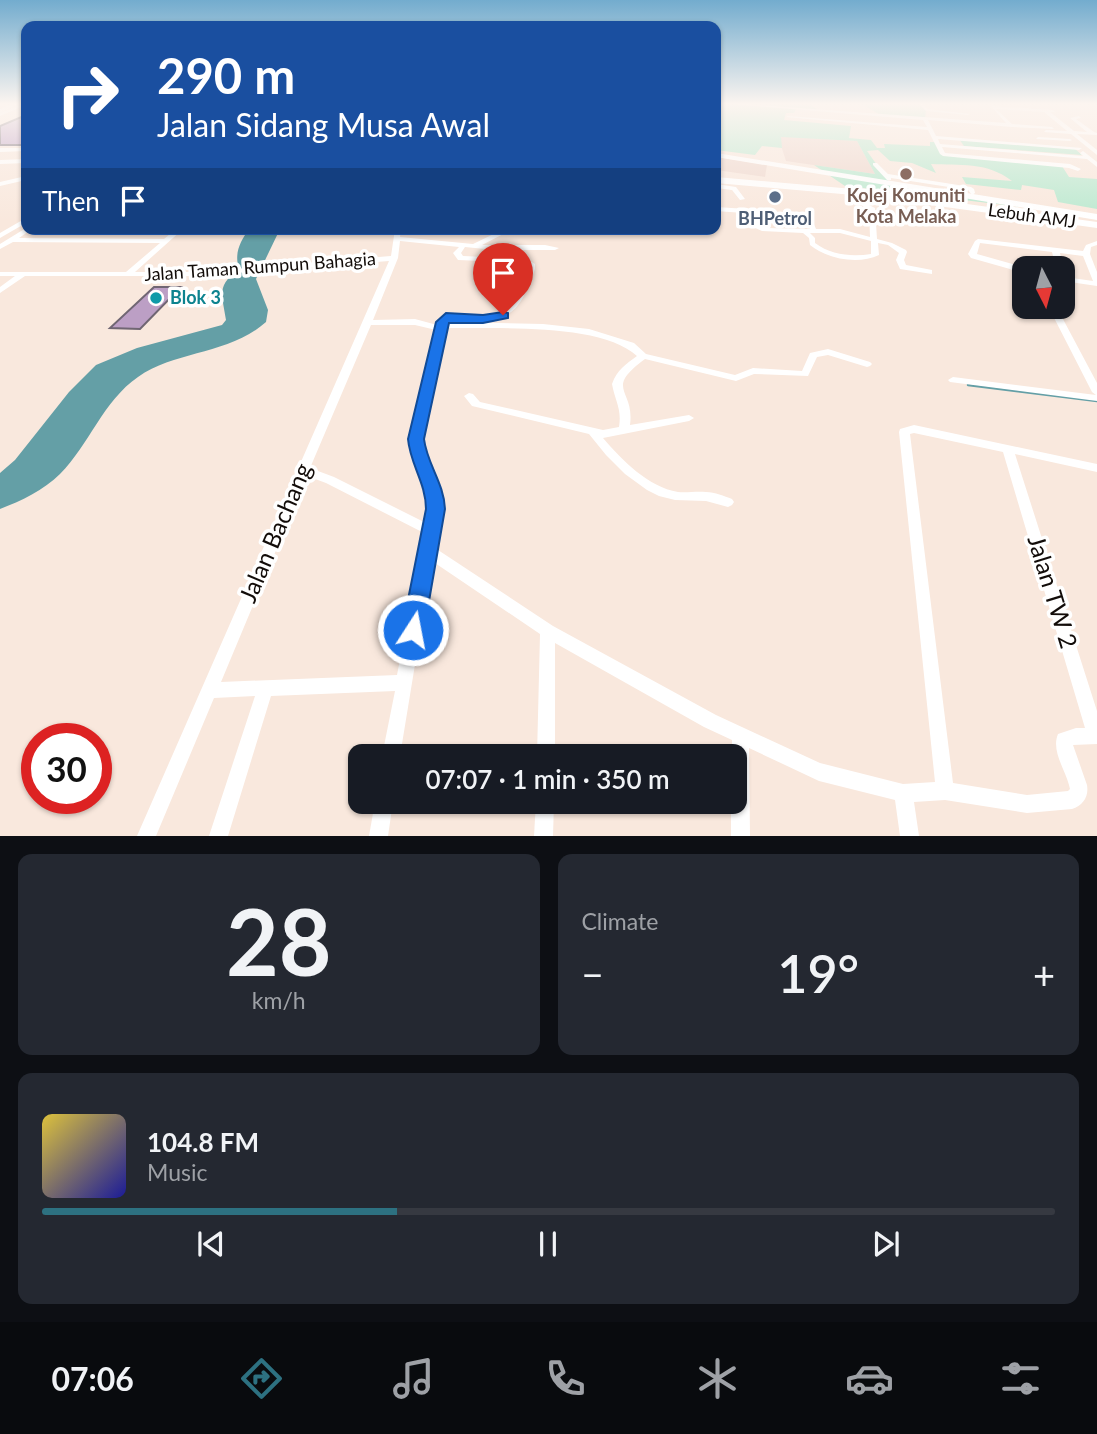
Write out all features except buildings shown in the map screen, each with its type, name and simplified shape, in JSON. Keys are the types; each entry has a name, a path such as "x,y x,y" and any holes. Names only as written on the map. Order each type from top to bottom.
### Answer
{"highway":[{"path":"0,160 21,159"},
{"name":"Lebuh AMJ","path":"721,178 893,192 1006,205 1059,216 1097,220"},
{"name":"Lebuh AMJ","path":"721,179 1097,220"}],"main road":[{"path":"721,155 888,178 1097,220"},
{"path":"721,155 1097,220"}],"street":[{"path":"1013,143 1079,148"},
{"path":"1073,143 1097,165"},
{"path":"1078,169 1073,166 943,154 939,145 1089,158"},
{"path":"0,150 21,150"},
{"path":"876,163 888,178"},
{"path":"0,184 21,179"},
{"path":"721,187 734,188 742,199"},
{"path":"721,209 806,220 816,248 831,254 871,256 875,255 872,241 873,208 855,200 865,193"},
{"path":"746,211 758,228 840,231 900,249 903,267 929,272"},
{"path":"0,228 21,216"},
{"path":"0,236 21,223"},
{"path":"0,228 13,228"},
{"path":"0,247 21,234"},
{"path":"68,240 77,235"},
{"path":"127,275 174,235"},
{"name":"Jalan Bachang","path":"146,835 388,274 398,235"},
{"path":"474,246 497,235"},
{"path":"12,240 167,241"},
{"path":"1012,267 982,260 972,254 978,241 1086,254"},
{"path":"360,259 397,242 474,246 502,251 524,245 555,248"},
{"path":"1097,243 1088,246 1086,254 1097,283"},
{"path":"393,744 431,531 435,492 417,450 416,439 442,327 446,317 483,319 503,315 522,295 532,266 527,261 461,258 457,253 462,247"},
{"path":"1055,249 1057,256"},
{"name":"Jalan Taman Rumpun Bahagia","path":"0,274 127,275 221,272 394,258"},
{"path":"360,259 379,263 388,274"},
{"path":"0,268 192,269"},
{"path":"0,291 23,274"},
{"path":"1075,278 1097,283"},
{"path":"1059,319 1097,392"},
{"path":"367,323 404,321 442,327 543,327 589,332 631,345 643,356 736,378 754,372 805,374 813,355 822,351 867,364"},
{"path":"624,429 626,413 619,396 617,379 620,372 643,356"},
{"path":"953,380 1097,398"},
{"path":"469,396 476,404 594,433 611,434 624,429 690,418"},
{"path":"945,791 904,432 914,429 1097,468"},
{"path":"594,433 613,456 646,482 673,496 704,494 728,502"},
{"name":"Jalan TW 2","path":"1008,449 1096,736"},
{"path":"303,470 330,480 431,531"},
{"path":"428,551 548,631 741,736 819,772 902,793 945,791 1027,804 1072,800 1079,792 1078,782 1064,749 1065,740 1096,736"},
{"path":"546,744 548,631"},
{"path":"209,690 403,683"},
{"path":"218,835 266,687"},
{"path":"740,835 741,736"},
{"path":"902,793 910,835"},
{"path":"379,835 382,814"},
{"path":"543,835 544,814"}],"shaded area":[{"path":"780,143 858,143 875,174 786,161"},
{"path":"721,158 767,165 765,177 721,171"}],"green space":[{"path":"721,143 782,143 782,148 762,146 755,155 721,151"},
{"path":"858,143 873,143 877,148 885,148 884,144 930,146 930,143 938,143 943,154 1062,166 1069,177 1097,179 1097,209 1058,202 1054,190 1022,185 1021,190 966,184 962,177 1012,181 983,167 931,164 936,173 912,163 890,161 878,150 867,151 889,182 1080,214 845,186 814,165 875,174"},
{"path":"962,143 1010,143 1074,148 1082,155 964,146"}],"water":[{"path":"245,235 277,235 256,279 268,310 266,322 236,341 169,362 138,377 115,398 80,450 60,474 32,494 0,509 0,473 15,460 69,392 96,365 137,348 222,325 226,320 222,291 227,280 239,269 237,258"}],"waterway":[{"path":"968,385 1097,401"}],"place":[{"name":"Kolej Komuniti Kota Melaka","path":"906,174"},
{"name":"BHPetrol","path":"775,197"},
{"name":"Blok 3","path":"156,298"}],"route":[{"path":"413,630 436,509 435,492 417,450 416,439 441,338 442,322 446,317 483,319 503,315"}]}
